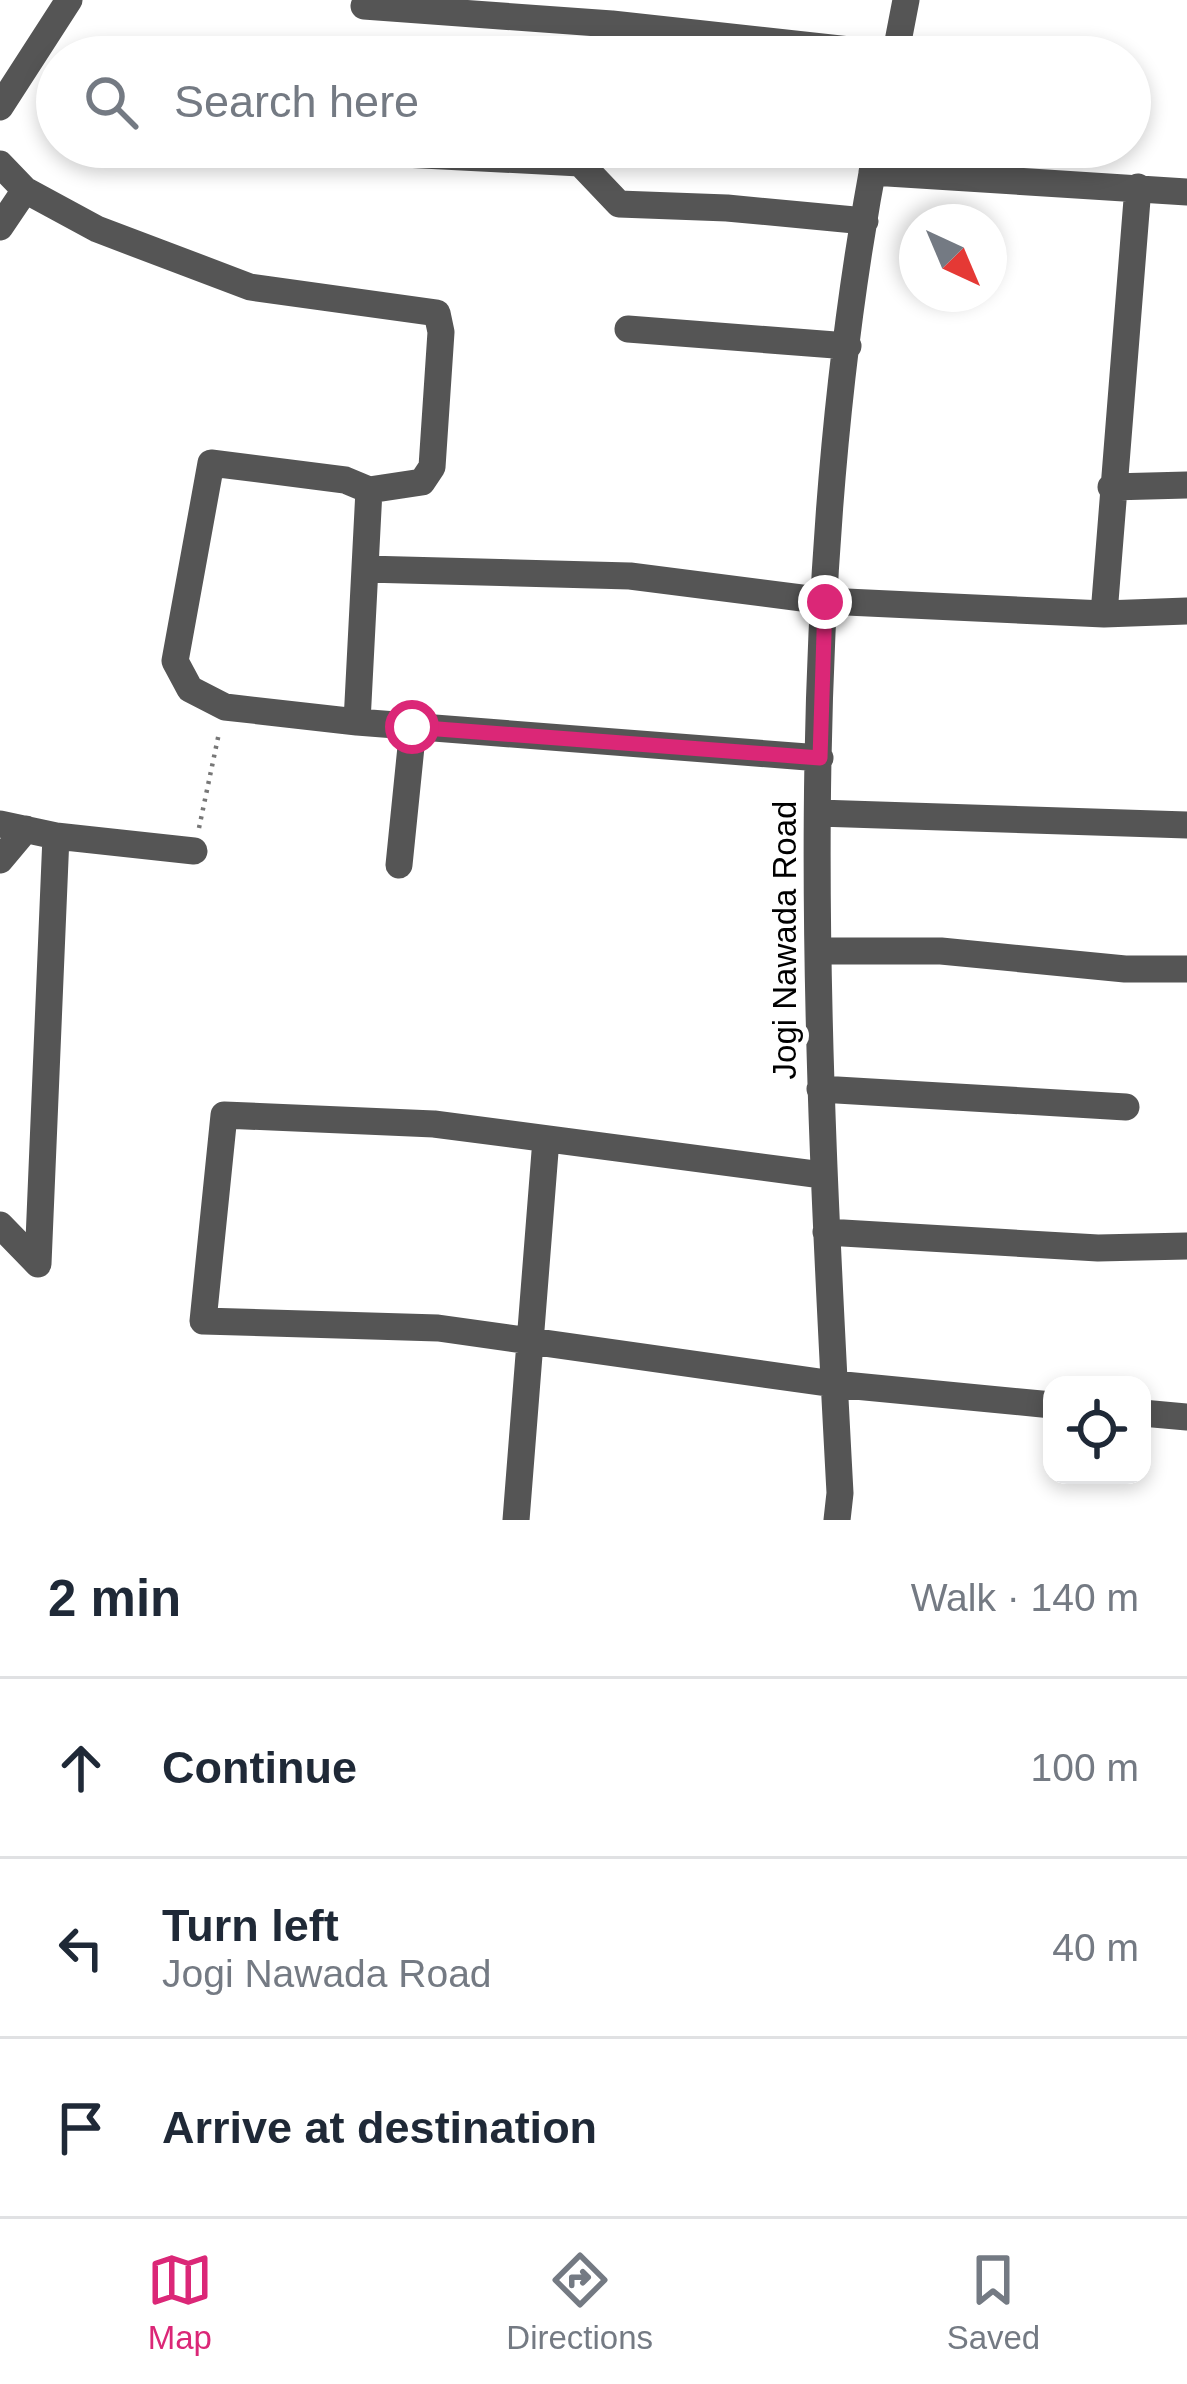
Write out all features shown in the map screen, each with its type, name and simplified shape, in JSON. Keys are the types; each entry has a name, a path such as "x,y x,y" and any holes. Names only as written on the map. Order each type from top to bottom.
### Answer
{"street":[{"path":"46,36 69,0"},
{"path":"899,36 906,0"},
{"path":"364,6 718,36"},
{"path":"0,106 36,51"},
{"path":"0,164 25,190 97,229 250,287 437,313 441,332 433,466 422,482 369,490 345,480 211,463 175,661 190,689 225,707 358,722 820,758"},
{"path":"584,168 619,204 866,221"},
{"name":"Jogi Nawada Road","path":"837,1520 840,1493 820,1089 818,813 828,492 874,168"},
{"path":"953,168 1187,192"},
{"path":"1104,614 1138,187"},
{"path":"0,227 25,190"},
{"path":"628,329 848,346"},
{"path":"1111,487 1187,485"},
{"path":"358,722 369,490"},
{"path":"364,569 630,576 825,602 1104,614 1187,610"},
{"path":"399,865 412,727"},
{"path":"818,813 1187,825"},
{"path":"0,860 13,827 194,851"},
{"path":"0,1225 38,1264 56,836"},
{"path":"819,950 941,951 1187,969"},
{"path":"820,1089 1126,1108"},
{"path":"823,1175 434,1124 224,1115 203,1321 438,1328 834,1384 1043,1404"},
{"path":"516,1520 546,1139"},
{"path":"826,1232 1099,1249 1187,1246"},
{"path":"1151,1414 1187,1417"}],"path":[{"path":"194,851 225,707"}],"route":[{"path":"412,727 820,758 825,602"}]}
